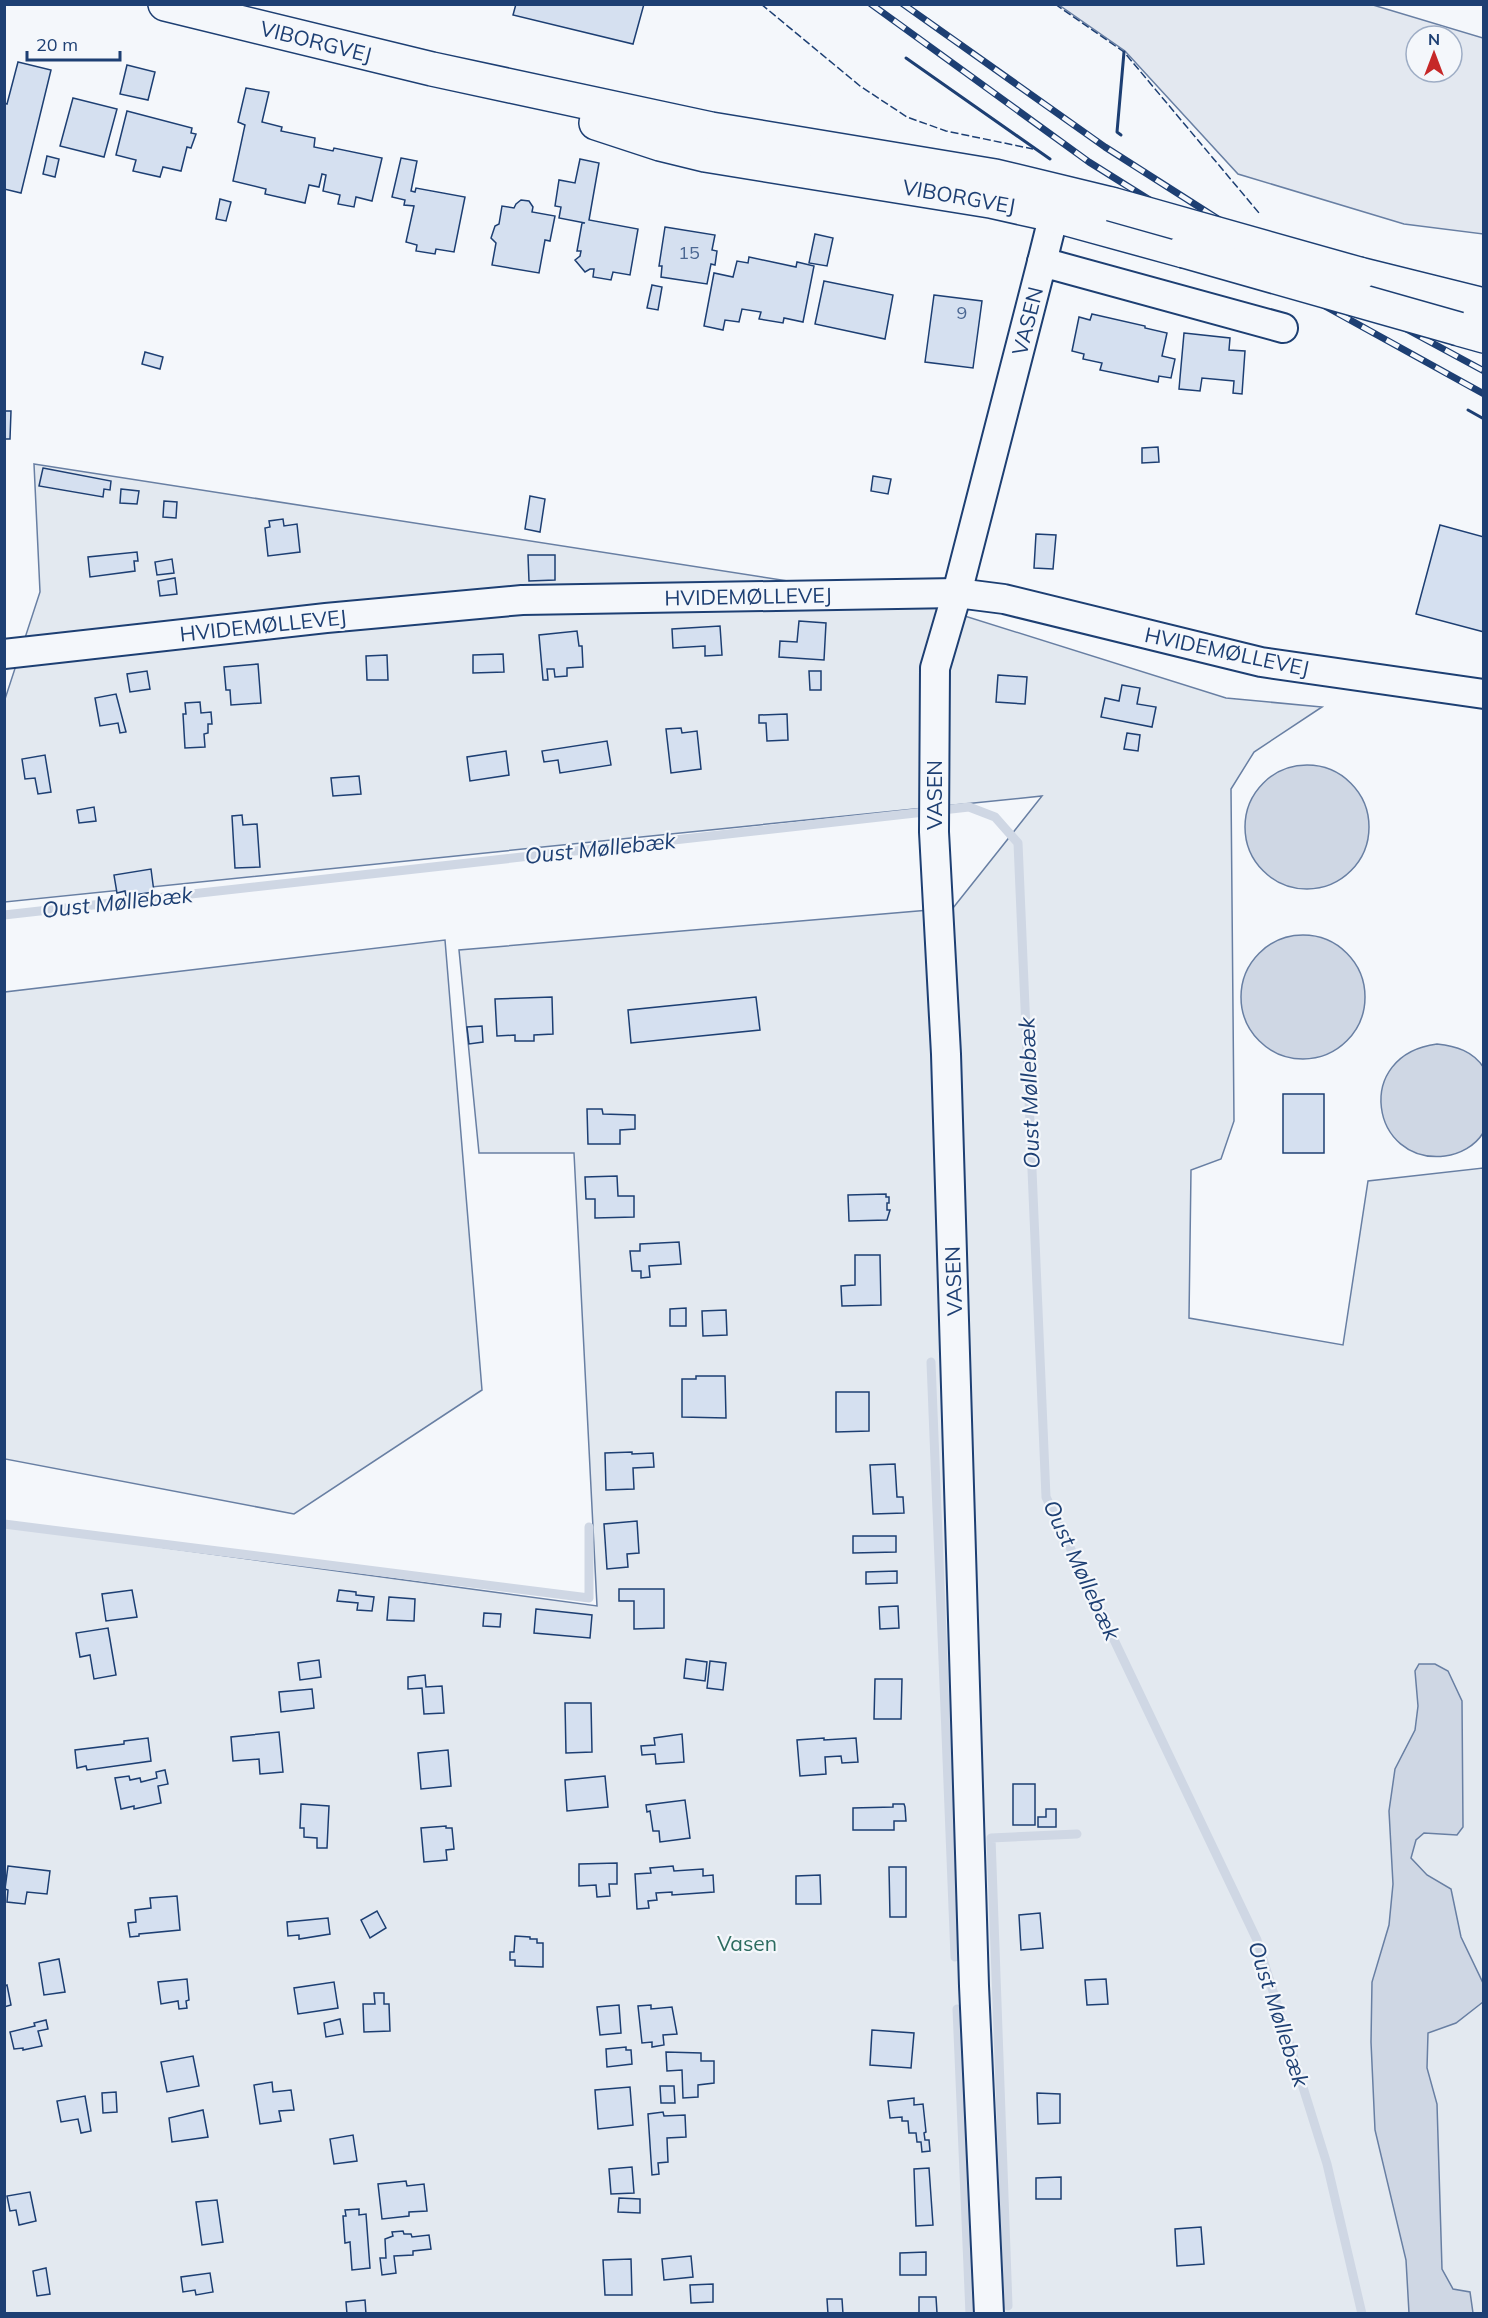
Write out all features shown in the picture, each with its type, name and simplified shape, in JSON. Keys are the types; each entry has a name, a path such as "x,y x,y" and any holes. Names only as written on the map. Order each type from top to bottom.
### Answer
{"street":[{"name":"VIBORGVEJ","path":"165,4 432,69 711,129 995,176 1056,203 1184,251 1471,332"},
{"name":"VIBORGVEJ","path":"1056,203 1111,204 1359,274 1484,305"},
{"name":"VASEN","path":"989,2313 974,1986 946,1054 934,832 935,668 957,592 1056,203"},
{"name":"VASEN","path":"1042,262 1283,328"},
{"name":"HVIDEMØLLEVEJ","path":"4,654 326,618 522,600 957,592 1004,599 1261,662 1484,694"}],"green space":[{"name":"Vasen","path":"34,464 917,601 1226,698 1322,707 1254,752 1231,789 1234,1121 1221,1159 1191,1170 1189,1318 1343,1345 1368,1181 1483,1168 1483,2313 5,2313 5,1526 597,1606 574,1153 479,1153 459,950 953,908 1042,796 5,902 5,699 40,592"},
{"path":"445,940 482,1390 294,1514 5,1459 5,992"}],"shaded area":[{"path":"1059,5 1373,5 1436,24 1404,24 1404,84 1464,84 1464,32 1483,38 1483,234 1404,224 1238,174 1125,51"},
{"path":"1307,765 1331,770 1351,783 1364,803 1369,827 1364,851 1351,871 1331,884 1307,889 1283,884 1263,871 1250,851 1245,827 1250,803 1263,783 1283,770"},
{"path":"1303,935 1327,940 1347,953 1360,973 1365,997 1360,1021 1347,1041 1327,1054 1303,1059 1279,1054 1259,1041 1246,1021 1241,997 1246,973 1259,953 1279,940"},
{"path":"1437,1044 1464,1050 1475,1057 1484,1068 1483,1133 1467,1149 1445,1156 1420,1154 1401,1144 1388,1127 1381,1108 1383,1087 1392,1067 1410,1052"},
{"path":"1419,1664 1435,1664 1448,1671 1462,1701 1463,1827 1457,1835 1424,1833 1416,1840 1411,1858 1427,1875 1451,1889 1461,1937 1483,1983 1483,2002 1456,2023 1428,2033 1427,2068 1437,2104 1442,2269 1453,2289 1470,2292 1473,2313 1409,2313 1406,2260 1375,2130 1371,2042 1372,1982 1389,1925 1393,1884 1389,1811 1395,1769 1415,1730 1418,1706 1415,1671"}],"building":[{"path":"516,4 644,4 633,44 513,15"},
{"path":"18,62 51,70 21,193 4,189 4,103 7,104"},
{"path":"127,65 155,72 148,100 120,94"},
{"path":"246,88 269,92 262,122 282,127 281,131 315,138 314,147 333,151 334,148 382,158 372,201 356,197 354,207 338,204 340,195 323,191 326,175 322,174 319,187 309,185 305,203 265,194 266,189 233,181 245,125 238,122"},
{"path":"73,98 117,109 104,157 60,146"},
{"path":"127,111 192,128 191,133 196,134 191,148 187,147 181,171 163,167 160,177 133,171 136,160 116,155"},
{"path":"47,156 59,159 55,177 43,174"},
{"path":"401,158 417,161 411,191 415,192 416,188 465,197 454,252 436,249 435,254 416,251 417,245 406,242 414,206 404,205 405,200 392,197"},
{"path":"580,159 599,163 589,220 638,229 630,275 613,272 611,280 593,277 594,269 585,272 575,260 580,256 581,251 577,251 582,223 585,223 559,218 561,207 555,206 559,180 575,183"},
{"path":"220,199 231,202 226,221 216,219"},
{"path":"521,200 529,201 533,207 532,212 555,216 550,241 545,240 539,273 492,265 496,243 491,238 495,226 499,224 502,206 514,208"},
{"path":"665,227 715,235 712,250 717,251 715,265 711,264 707,284 661,277 662,266 659,266"},
{"path":"815,234 833,238 827,266 809,263"},
{"path":"749,257 796,267 797,262 814,266 803,322 784,318 783,323 759,319 761,312 742,309 739,322 725,320 723,330 704,326 714,273 733,277 737,261 748,263"},
{"path":"824,281 893,295 885,339 815,324"},
{"path":"652,285 662,287 658,310 647,308"},
{"path":"934,295 982,301 973,368 925,362"},
{"path":"1092,314 1167,333 1162,356 1175,359 1171,378 1159,376 1158,382 1100,370 1102,363 1083,359 1084,354 1072,351 1079,317 1090,320"},
{"path":"1184,333 1230,338 1229,350 1245,351 1242,394 1233,393 1234,381 1202,378 1200,391 1179,389"},
{"path":"145,352 163,357 160,369 142,364"},
{"path":"4,411 11,411 10,439 4,439"},
{"path":"1158,447 1159,462 1142,463 1142,448"},
{"path":"43,468 111,481 110,490 104,489 103,497 39,486"},
{"path":"873,476 891,479 888,494 871,491"},
{"path":"121,489 139,491 137,504 120,503"},
{"path":"530,496 545,499 540,532 525,529"},
{"path":"164,501 177,502 176,518 163,517"},
{"path":"283,519 284,526 297,524 300,552 268,556 265,528 270,527 269,521"},
{"path":"1440,525 1484,537 1484,632 1416,614"},
{"path":"1036,534 1056,535 1053,569 1034,568"},
{"path":"137,552 138,561 134,561 135,571 90,577 88,557"},
{"path":"528,555 555,555 555,580 529,581"},
{"path":"172,559 174,573 157,575 155,562"},
{"path":"175,578 177,594 160,596 158,581"},
{"path":"799,621 826,623 824,660 779,657 780,641 797,642"},
{"path":"720,626 722,655 705,656 705,646 673,648 672,629"},
{"path":"577,631 579,646 582,646 583,667 567,668 567,676 555,677 554,669 547,669 548,680 543,680 539,635"},
{"path":"503,654 504,672 473,673 473,655"},
{"path":"387,655 388,680 367,680 366,656"},
{"path":"258,664 261,703 231,705 230,690 226,690 224,667"},
{"path":"147,671 150,689 130,692 127,674"},
{"path":"809,671 821,671 821,690 810,690"},
{"path":"998,675 1027,677 1025,704 996,702"},
{"path":"1122,685 1140,688 1137,704 1156,707 1152,727 1101,717 1105,698 1119,701"},
{"path":"116,694 126,732 120,733 118,723 100,726 95,698"},
{"path":"200,702 201,713 211,712 212,724 208,724 208,733 204,734 205,747 185,748 183,714 186,714 185,703"},
{"path":"787,714 788,740 767,741 766,723 759,723 759,715"},
{"path":"681,728 682,733 697,731 701,769 671,773 666,729"},
{"path":"1127,733 1140,735 1138,751 1124,749"},
{"path":"607,741 611,765 560,773 558,760 544,762 542,751"},
{"path":"506,751 509,775 470,781 467,757"},
{"path":"45,755 51,792 38,794 35,778 25,779 22,759"},
{"path":"359,776 361,794 333,796 331,778"},
{"path":"94,807 96,821 79,823 77,810"},
{"path":"242,815 243,825 257,824 260,867 235,868 232,816"},
{"path":"151,869 154,892 126,896 125,891 117,893 114,875"},
{"path":"552,997 553,1034 534,1035 534,1041 515,1041 515,1035 497,1036 495,999"},
{"path":"756,997 760,1030 631,1043 628,1010"},
{"path":"482,1026 483,1042 469,1044 467,1027"},
{"path":"1283,1094 1324,1094 1324,1153 1283,1153"},
{"path":"587,1109 602,1109 603,1114 635,1115 635,1129 620,1130 620,1144 588,1144"},
{"path":"617,1176 618,1196 634,1196 634,1217 595,1218 595,1199 586,1199 585,1177"},
{"path":"886,1194 886,1197 889,1197 887,1210 890,1210 887,1220 849,1221 848,1195"},
{"path":"679,1242 681,1264 649,1266 650,1277 641,1278 641,1271 632,1271 630,1251 640,1251 640,1244"},
{"path":"855,1255 880,1255 881,1305 842,1306 841,1286 855,1285"},
{"path":"686,1308 686,1326 670,1326 670,1309"},
{"path":"726,1310 727,1335 703,1336 702,1311"},
{"path":"696,1376 725,1376 726,1418 682,1417 682,1379 696,1379"},
{"path":"836,1392 869,1392 869,1431 836,1432"},
{"path":"632,1452 632,1454 653,1453 654,1467 633,1468 634,1489 606,1490 605,1453"},
{"path":"895,1464 897,1497 903,1497 904,1513 873,1514 870,1465"},
{"path":"637,1521 639,1553 627,1554 628,1567 607,1569 604,1524"},
{"path":"853,1536 896,1536 896,1552 853,1553"},
{"path":"897,1571 897,1583 866,1584 866,1572"},
{"path":"619,1589 664,1589 664,1628 634,1629 634,1601 619,1601"},
{"path":"132,1590 137,1617 106,1621 102,1594"},
{"path":"339,1590 374,1597 372,1611 357,1610 358,1603 337,1601"},
{"path":"389,1597 415,1599 414,1621 387,1620"},
{"path":"898,1606 899,1628 880,1629 879,1607"},
{"path":"536,1609 592,1615 590,1638 534,1633"},
{"path":"484,1613 501,1614 500,1627 483,1626"},
{"path":"108,1628 116,1675 94,1679 90,1655 80,1657 76,1633"},
{"path":"686,1659 707,1662 705,1681 684,1678"},
{"path":"319,1660 321,1677 300,1680 298,1663"},
{"path":"710,1661 726,1663 723,1690 707,1688"},
{"path":"425,1675 426,1687 442,1686 444,1713 424,1714 422,1688 408,1689 408,1677"},
{"path":"875,1679 902,1679 901,1719 874,1719"},
{"path":"312,1689 314,1708 281,1712 279,1692"},
{"path":"565,1703 591,1703 592,1752 566,1753"},
{"path":"279,1732 283,1772 260,1774 259,1759 233,1761 231,1737"},
{"path":"682,1734 684,1762 656,1764 655,1754 642,1755 641,1746 655,1745 654,1738"},
{"path":"148,1738 151,1761 87,1770 86,1766 77,1768 75,1750 124,1744 124,1741"},
{"path":"824,1738 824,1740 856,1738 858,1762 842,1763 841,1756 825,1757 826,1774 800,1776 797,1740"},
{"path":"448,1750 451,1786 421,1789 418,1753"},
{"path":"165,1770 168,1784 158,1786 161,1803 134,1809 134,1806 121,1809 115,1778 129,1776 130,1780 140,1778 141,1782 157,1778 156,1772"},
{"path":"605,1776 608,1807 567,1811 565,1780"},
{"path":"1013,1784 1035,1784 1035,1825 1013,1825"},
{"path":"685,1800 690,1838 660,1842 659,1831 653,1831 650,1811 647,1812 646,1805"},
{"path":"301,1804 329,1806 327,1848 317,1848 317,1838 304,1837 304,1828 300,1828"},
{"path":"893,1804 904,1804 906,1821 894,1821 894,1830 853,1830 853,1808 893,1807"},
{"path":"1046,1809 1056,1809 1056,1827 1038,1827 1038,1817 1046,1817"},
{"path":"446,1826 446,1828 452,1828 454,1849 446,1850 447,1860 424,1862 421,1828"},
{"path":"617,1863 617,1884 609,1884 610,1896 597,1897 596,1885 579,1886 579,1864"},
{"path":"8,1866 50,1871 47,1894 27,1892 25,1904 7,1902 8,1890 5,1889"},
{"path":"673,1866 674,1871 703,1869 703,1876 713,1875 714,1892 672,1895 672,1892 656,1893 657,1900 648,1901 649,1908 637,1909 635,1874 651,1873 650,1868"},
{"path":"889,1867 906,1867 906,1917 890,1917"},
{"path":"820,1875 821,1904 796,1904 796,1876"},
{"path":"177,1896 180,1930 130,1937 128,1923 136,1922 135,1910 151,1908 150,1898"},
{"path":"377,1911 386,1928 370,1938 361,1920"},
{"path":"1040,1913 1043,1948 1021,1950 1019,1915"},
{"path":"328,1918 330,1934 299,1939 299,1935 288,1936 287,1922"},
{"path":"515,1936 530,1937 530,1939 537,1939 537,1943 543,1943 543,1967 515,1966 515,1960 510,1960 510,1952 514,1952"},
{"path":"59,1959 65,1992 44,1995 39,1963"},
{"path":"187,1979 189,2000 186,2001 187,2008 179,2009 178,2001 161,2004 158,1982"},
{"path":"1106,1979 1108,2004 1087,2005 1085,1980"},
{"path":"334,1982 338,2008 298,2014 294,1988"},
{"path":"7,1985 11,2005 4,2007 4,1986"},
{"path":"374,1993 384,1993 384,2004 389,2004 390,2031 364,2032 363,2004 375,2004"},
{"path":"619,2005 621,2033 600,2035 597,2007"},
{"path":"651,2005 651,2009 672,2007 677,2034 663,2035 664,2045 652,2047 652,2042 642,2043 638,2006"},
{"path":"340,2019 343,2034 326,2037 324,2023"},
{"path":"46,2020 48,2029 38,2031 42,2046 23,2050 23,2048 14,2049 10,2032 35,2026 34,2023"},
{"path":"872,2030 914,2033 911,2068 870,2065"},
{"path":"626,2047 626,2050 631,2050 632,2064 607,2067 606,2049"},
{"path":"666,2052 701,2053 701,2061 714,2061 714,2083 698,2085 698,2097 683,2098 682,2070 667,2071"},
{"path":"193,2056 199,2086 167,2092 161,2062"},
{"path":"272,2082 273,2092 291,2090 294,2110 279,2111 281,2121 260,2124 254,2085"},
{"path":"660,2086 674,2086 675,2103 661,2103"},
{"path":"630,2087 633,2125 598,2129 595,2090"},
{"path":"116,2092 117,2112 103,2113 102,2093"},
{"path":"1037,2093 1060,2094 1060,2123 1038,2124"},
{"path":"85,2096 91,2131 81,2133 78,2119 61,2122 57,2101"},
{"path":"914,2098 914,2105 923,2104 925,2140 929,2140 930,2151 922,2152 921,2142 917,2142 916,2133 909,2133 908,2121 902,2121 902,2117 890,2118 888,2101"},
{"path":"203,2110 208,2137 172,2142 169,2118"},
{"path":"663,2112 664,2116 685,2115 686,2137 667,2138 668,2162 658,2163 659,2174 652,2175 648,2114"},
{"path":"353,2135 357,2161 334,2164 330,2139"},
{"path":"632,2167 634,2193 611,2194 609,2169"},
{"path":"929,2168 933,2225 916,2226 914,2169"},
{"path":"1061,2177 1061,2199 1036,2199 1036,2178"},
{"path":"406,2181 407,2186 424,2184 427,2211 409,2212 409,2216 382,2219 378,2184"},
{"path":"30,2192 36,2221 19,2225 16,2210 10,2211 7,2196"},
{"path":"619,2198 640,2199 640,2213 618,2212"},
{"path":"217,2200 223,2242 202,2245 196,2202"},
{"path":"359,2209 359,2215 366,2214 370,2268 352,2270 350,2242 345,2243 343,2216 346,2216 345,2210"},
{"path":"1201,2227 1204,2264 1177,2266 1175,2229"},
{"path":"403,2231 404,2234 411,2234 412,2237 429,2235 431,2249 413,2251 413,2255 394,2256 396,2273 382,2275 380,2258 386,2258 385,2239 393,2236 392,2232"},
{"path":"926,2252 926,2275 900,2275 900,2253"},
{"path":"691,2256 693,2277 664,2280 662,2259"},
{"path":"631,2259 632,2295 605,2295 603,2260"},
{"path":"46,2268 50,2294 37,2296 33,2271"},
{"path":"210,2273 213,2292 196,2295 195,2290 183,2292 181,2277"},
{"path":"713,2284 713,2302 691,2303 690,2285"},
{"path":"919,2297 936,2297 937,2313 919,2313"},
{"path":"827,2299 842,2299 843,2314 828,2314"},
{"path":"365,2300 366,2314 347,2314 346,2302"}],"waterway":[{"name":"Oust Møllebæk","path":"4,915 969,807 995,817 1018,843 1046,1497 1257,1940 1327,2164 1362,2314"},
{"path":"931,1362 955,1957"},
{"path":"4,1524 589,1598 589,1527"},
{"path":"1008,2306 991,1838 1077,1834"},
{"path":"957,2009 970,2314"}],"railway":[{"path":"871,4 1089,162 1276,279 1484,394"},
{"path":"903,4 1105,147 1301,272 1484,371"}],"fence":[{"path":"761,4 860,86 907,117 946,131 1033,149"},
{"path":"1055,4 1124,52 1259,213"}],"wall":[{"path":"1121,135 1117,132 1124,52"},
{"path":"906,58 1050,159"},
{"path":"1468,410 1484,419"}]}
